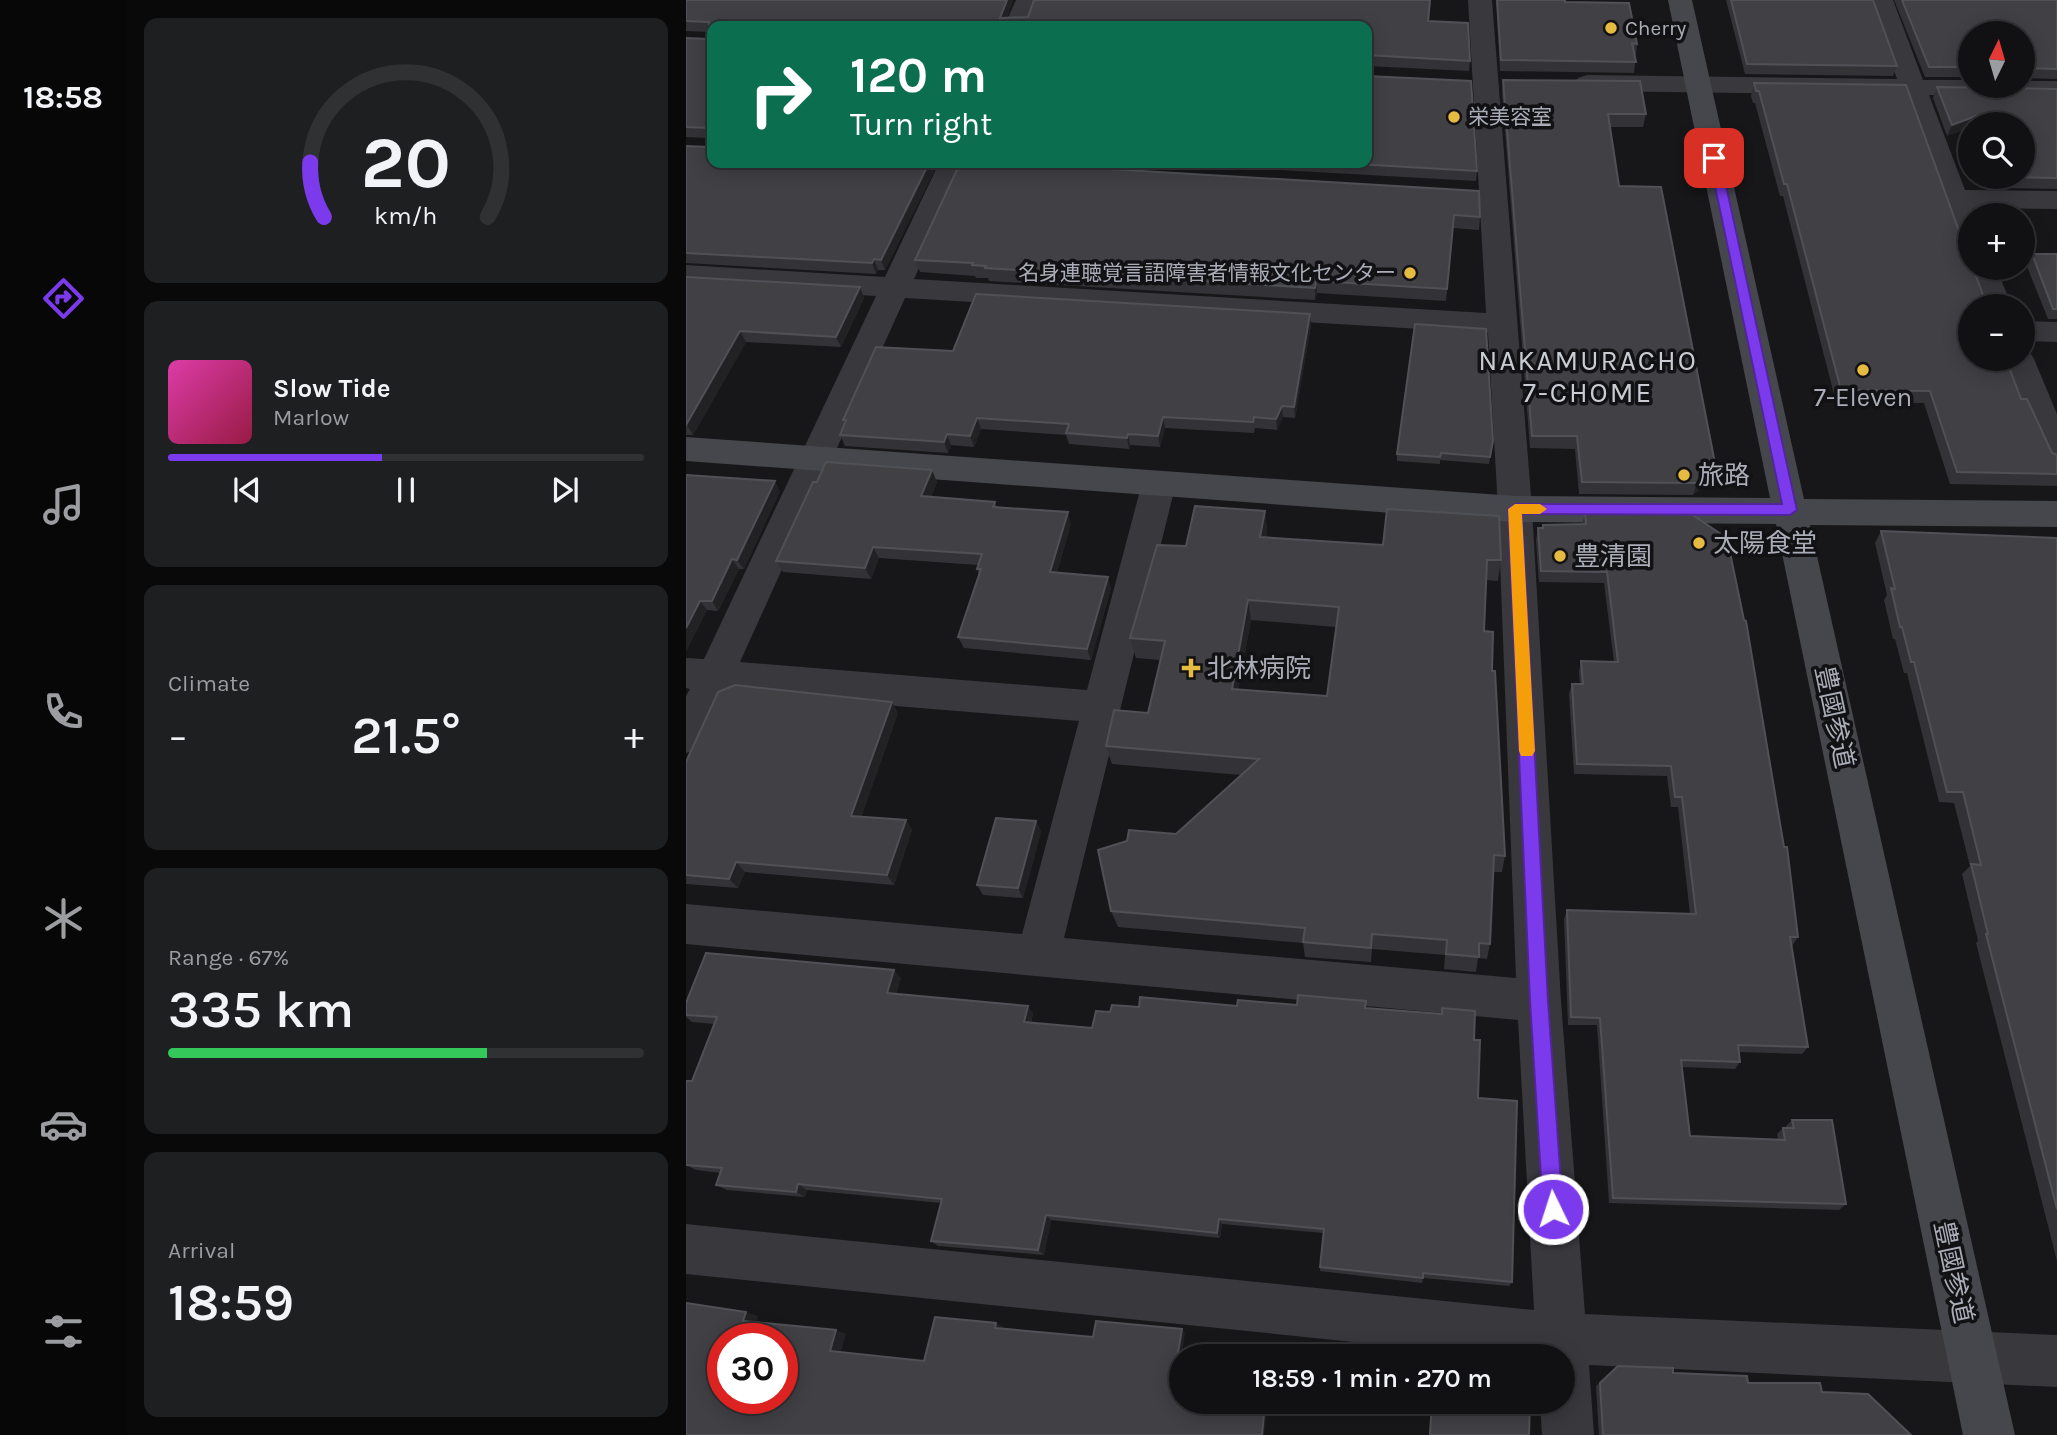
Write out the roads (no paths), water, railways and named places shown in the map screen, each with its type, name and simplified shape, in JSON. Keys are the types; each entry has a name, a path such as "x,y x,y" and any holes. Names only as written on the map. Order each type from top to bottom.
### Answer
{"street":[{"path":"1018,21 1028,0"},
{"path":"1480,0 1485,82 1479,192 1502,324 1515,509 1539,1001 1568,1435"},
{"name":"豊國参道","path":"1680,0 1989,1435"},
{"path":"1881,0 1958,212"},
{"path":"1565,83 2057,89"},
{"path":"686,737 700,674 815,458 951,168"},
{"path":"1953,199 2057,200"},
{"path":"686,275 1502,324"},
{"path":"2035,331 2057,331"},
{"path":"2023,371 2057,454"},
{"path":"686,449 1515,509 2057,514"},
{"path":"1038,955 1159,483"},
{"path":"700,674 1102,707"},
{"path":"686,924 1539,1001"},
{"path":"686,1249 1562,1338 2057,1362"}],"place":[{"name":"Cherry","path":"1611,28"},
{"name":"栄美容室","path":"1454,117"},
{"name":"名身連聴覚言語障害者情報文化センター","path":"1410,273"},
{"name":"7-Eleven","path":"1863,370"},
{"name":"旅路","path":"1684,475"},
{"name":"太陽食堂","path":"1699,543"},
{"name":"豊清園","path":"1560,556"},
{"name":"北林病院","path":"1191,668"}],"district":[{"name":"NAKAMURACHO 7-CHOME","path":"1588,376"}]}
